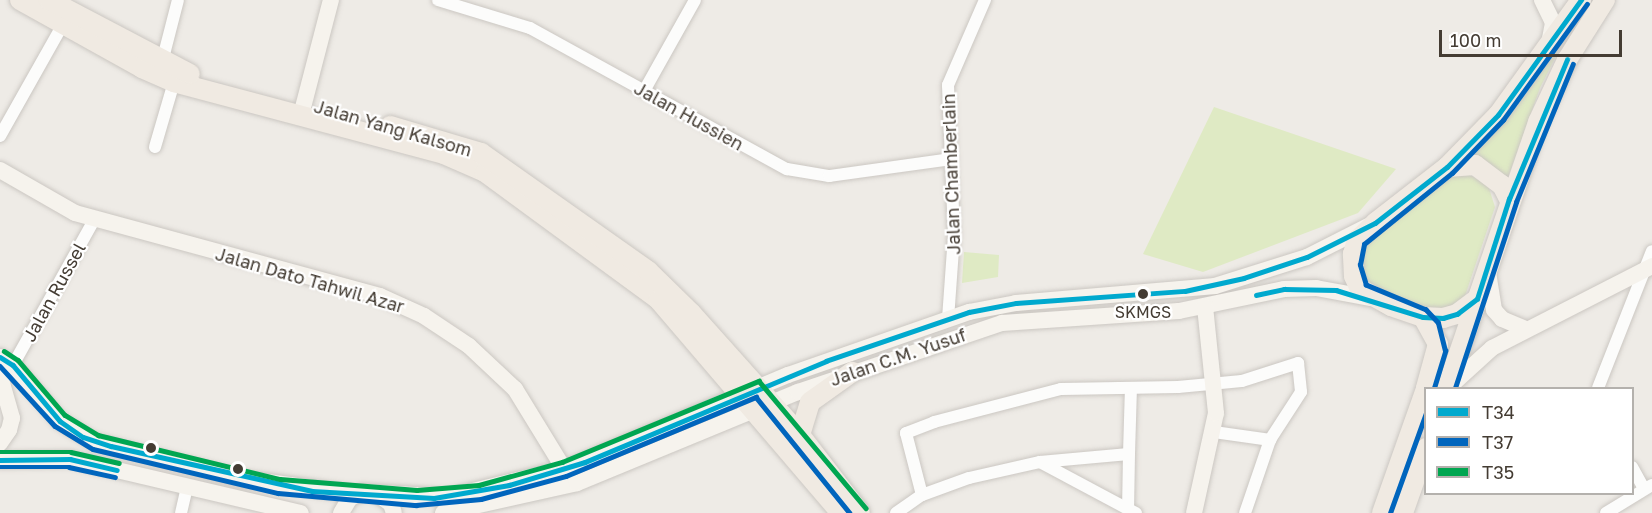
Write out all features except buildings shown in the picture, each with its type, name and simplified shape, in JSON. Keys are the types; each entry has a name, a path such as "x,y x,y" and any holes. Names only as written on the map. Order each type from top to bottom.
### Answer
{"main road":[{"name":"Jalan Yang Kalsom","path":"20,0 63,24 164,73 190,74 303,109 465,147 495,161 534,197 659,300 841,513"},
{"name":"Jalan Yang Kalsom","path":"49,0 164,73"},
{"path":"303,109 331,0"},
{"path":"1542,0 1553,23 1546,50"},
{"path":"1477,299 1457,314 1423,318 1371,298 1360,289 1352,265 1357,240 1375,223 1447,167 1498,115 1581,0"},
{"path":"1447,387 1509,199 1552,88 1605,0"},
{"path":"1447,167 1475,165 1502,185 1509,199"},
{"name":"Jalan Dato Tahwil Azar","path":"0,170 59,204 95,218 380,296 424,316 469,346 515,389 564,469"},
{"name":"Jalan Yang Kalsom","path":"534,197 654,276 800,435 860,513"},
{"name":"Jalan C.M. Yusuf","path":"443,513 578,483 746,404 948,319 1016,303 1215,286 1307,257 1375,223"},
{"path":"1488,266 1494,310 1502,319 1526,329"},
{"path":"1448,387 1468,365 1526,329 1649,268"},
{"name":"Jalan C.M. Yusuf","path":"765,396 852,372 1002,323 1205,307 1284,289 1336,290 1371,298"},
{"path":"1194,513 1214,432 1215,383 1205,307"},
{"path":"1423,318 1438,344 1427,387"},
{"path":"0,442 9,430 12,418 4,366"},
{"path":"4,366 60,421 95,442 245,479 356,494 342,513"},
{"path":"800,435 810,402 852,372"},
{"path":"1382,513 1424,395"},
{"name":"Jalan C.M. Yusuf","path":"356,494 376,492 447,497 564,469 746,404"},
{"path":"1403,513 1424,451"},
{"path":"1,460 70,459 301,513"},
{"path":"376,492 391,504 394,513"}],"street":[{"path":"155,147 164,73 178,0"},
{"name":"Jalan Hussien","path":"438,0 530,28 772,163 803,173 851,175 951,159"},
{"path":"644,91 695,0"},
{"name":"Jalan Chamberlain","path":"948,319 954,238 950,72 985,0"},
{"path":"0,136 63,24"},
{"name":"Jalan Russel","path":"4,366 95,218"},
{"path":"1598,387 1649,268 1652,251"},
{"path":"922,495 906,434 934,422 1061,389 1131,388 1242,381 1298,363 1301,392 1270,440 1245,513"},
{"path":"1131,388 1132,511"},
{"path":"1214,432 1270,440"},
{"path":"896,513 922,495 969,478 1040,462 1130,454"},
{"path":"1040,462 1132,511"},
{"path":"1606,513 1648,487 1634,470"},
{"path":"181,513 187,487"}],"green space":[{"path":"1568,32 1540,88 1506,183 1470,158"},
{"path":"1214,107 1396,169 1358,213 1203,272 1143,254"},
{"path":"1456,174 1468,174 1488,185 1495,207 1465,296 1451,307 1430,311 1375,292 1366,282 1362,268 1363,253 1370,240"},
{"path":"964,252 999,255 998,277 962,283"}],"transit line":[{"name":"T34","path":"0,357 13,365 60,421 83,437 111,446 312,491 434,498 509,485 585,462 826,361 969,312 1016,303 1185,291 1244,278 1307,257 1375,223 1447,167 1498,115 1581,0"},
{"name":"T37","path":"1434,387 1445,351 1438,323 1426,310 1366,285 1360,265 1364,244 1452,173 1503,120 1587,4"},
{"name":"T34","path":"1256,295 1284,289 1336,290 1423,317 1443,318 1457,314 1477,299 1509,199 1567,60"},
{"name":"T37","path":"1455,387 1516,202 1573,64"},
{"name":"T35","path":"4,351 18,360 65,415 98,435 280,479 417,490 479,485 562,462 759,381 866,508"},
{"name":"T37","path":"0,366 55,426 93,449 278,493 416,505 481,499 566,476 756,397 850,513"},
{"name":"T37","path":"1390,513 1424,419"},
{"name":"T35","path":"0,452 71,452 119,463"},
{"name":"T34","path":"0,460 70,459 117,470"},
{"name":"T37","path":"0,467 69,467 115,477"}],"place":[{"name":"SKMGS","path":"1143,294"}]}
